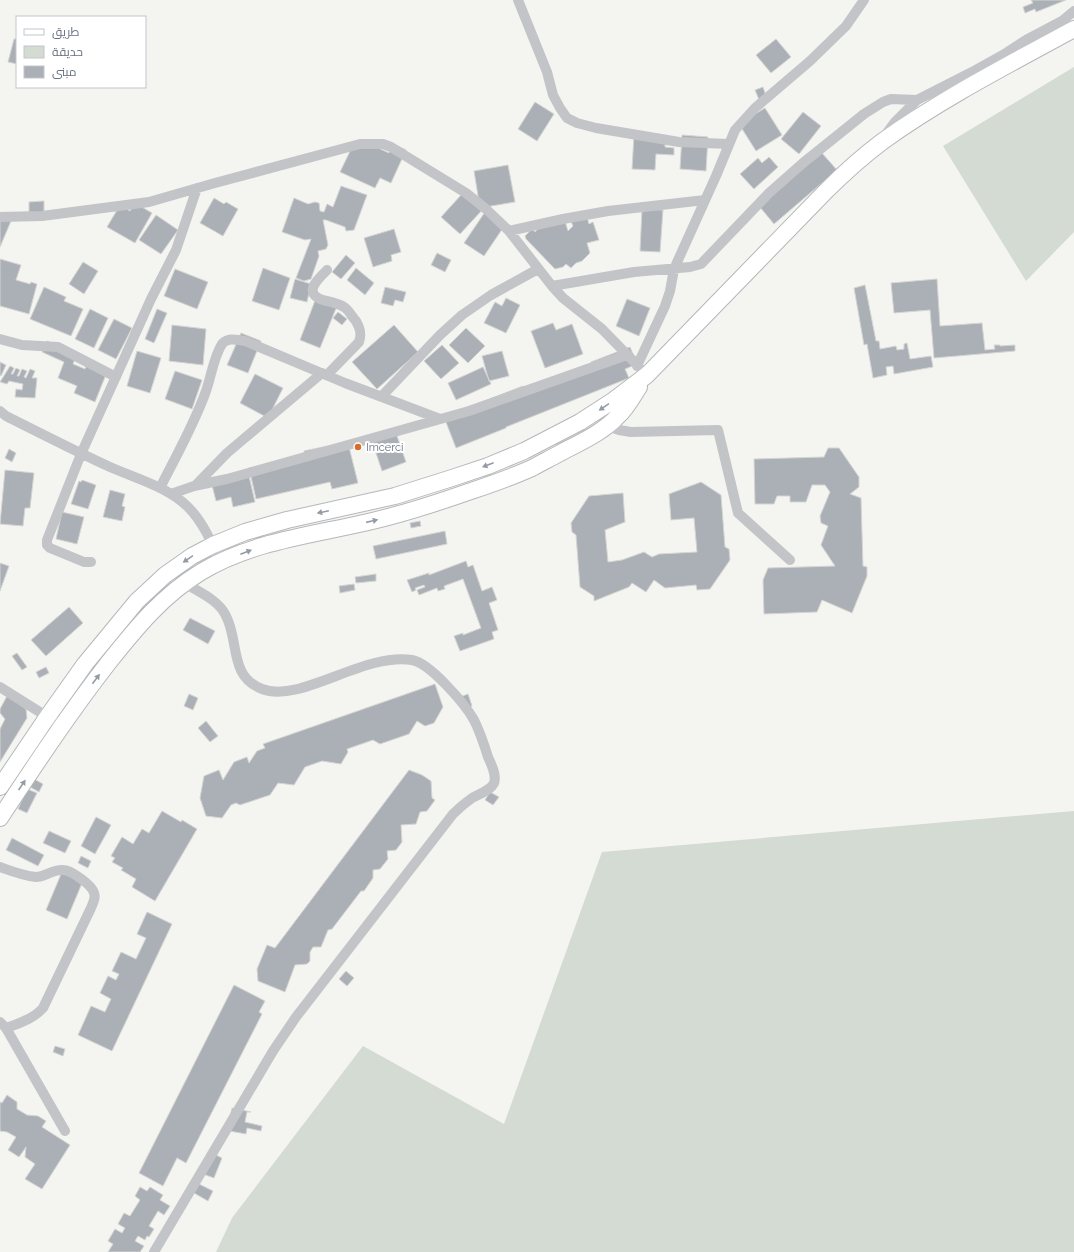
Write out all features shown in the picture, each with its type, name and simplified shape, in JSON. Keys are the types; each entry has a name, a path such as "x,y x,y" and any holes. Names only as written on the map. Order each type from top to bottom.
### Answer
{"main road":[{"path":"0,787 85,664 137,601 165,575 192,556 213,544 245,532 279,522 395,496 488,466 524,451 580,422 614,400 642,370 826,190 867,154 960,92 1074,29"},
{"path":"0,818 97,677 148,615 184,583 200,572 220,562 250,550 291,538 400,514 487,486 531,468 588,439 620,415 642,370"}],"street":[{"path":"0,217 42,216 141,203 360,144 383,144 391,147 466,192 486,209 509,231 552,286 602,330 642,370 670,291 674,269 706,200 735,130 846,26 864,0"},
{"path":"520,1 547,72 553,95 567,118 577,123 596,128 672,141 729,144"},
{"path":"867,154 917,100 1006,53 1026,40 1062,21 1074,12"},
{"path":"552,286 634,272 690,268 701,264 769,193 803,163 864,114 883,102 891,99 917,100"},
{"path":"91,562 84,562 50,548 47,543 51,527 81,454 151,299 176,250 197,188"},
{"path":"509,231 608,211 706,200"},
{"path":"381,396 440,335 462,315 491,295 538,269"},
{"path":"194,486 227,453 324,374 359,342 361,335 357,324 345,307 322,300 313,292 314,284 327,270"},
{"path":"0,339 22,345 58,347 116,377"},
{"path":"160,488 189,432 206,390 218,353 223,343 228,340 235,339 245,341 324,374 440,419"},
{"path":"171,494 194,486 227,479 440,419 498,401 627,355"},
{"path":"0,425 3,414 81,454 171,494 194,513 213,544 220,562"},
{"path":"607,426 631,432 718,430 738,513 790,560"},
{"path":"154,1252 273,1051 296,1017 454,814 464,804 490,787 495,779 480,736 468,710 424,664 410,660 378,661 293,690 277,692 265,690 252,683 241,672 229,622 222,609 215,602 184,583"},
{"path":"0,687 62,726"},
{"path":"0,867 17,873 37,877 57,870 65,870 89,884 95,895 91,908 43,1008 37,1015 26,1021 3,1025 65,1131"}],"green space":[{"path":"1074,67 1074,232 1026,281 943,146"},
{"path":"1074,811 1074,1252 216,1252 232,1218 363,1046 504,1124 602,852"}],"building":[{"path":"1031,0 1066,0 1036,12 1035,9 1025,13 1023,7 1033,3"},
{"path":"14,39 16,39 16,64 8,62"},
{"path":"776,39 791,57 771,73 756,55"},
{"path":"763,87 767,99 760,102 755,90"},
{"path":"535,102 554,114 537,141 518,129"},
{"path":"765,108 782,135 756,151 739,124"},
{"path":"803,112 821,126 799,154 781,139"},
{"path":"634,135 665,143 665,147 674,148 674,155 656,154 655,170 632,169"},
{"path":"682,135 708,137 706,171 680,169"},
{"path":"355,141 365,142 389,153 393,144 406,150 391,183 380,178 375,188 340,172"},
{"path":"821,152 837,170 774,224 759,206"},
{"path":"769,157 778,167 754,189 740,174 758,158 762,163"},
{"path":"508,165 515,202 480,208 474,171"},
{"path":"341,186 367,195 354,230 346,231 345,227 323,220 328,245 326,249 318,251 319,256 311,279 304,281 296,278 311,239 305,240 282,232 294,198 308,204 315,202 319,203 320,211 324,212 327,204 333,207"},
{"path":"462,194 484,208 460,234 441,217"},
{"path":"214,198 224,204 226,202 238,209 223,236 200,223"},
{"path":"44,201 44,213 29,213 29,202"},
{"path":"135,203 152,213 135,243 107,227 120,205 130,211"},
{"path":"642,209 663,210 660,252 640,251"},
{"path":"485,212 505,225 484,256 464,243"},
{"path":"586,214 589,224 593,222 599,240 587,243 590,253 582,261 576,263 571,268 566,264 563,267 555,269 526,239 525,236 532,229 535,232 542,224 564,218 568,231 573,226 570,219"},
{"path":"156,215 178,230 161,254 139,240"},
{"path":"0,216 11,221 0,247"},
{"path":"394,229 401,252 391,255 392,261 373,267 364,238"},
{"path":"437,253 451,260 445,272 431,265"},
{"path":"346,255 355,263 341,279 332,272"},
{"path":"0,259 21,265 16,280 30,284 31,282 37,284 29,314 0,306"},
{"path":"83,262 98,271 84,294 69,284"},
{"path":"263,268 290,278 279,310 252,301"},
{"path":"356,268 374,283 365,295 347,280"},
{"path":"175,269 208,282 197,309 164,296"},
{"path":"295,279 311,284 307,302 290,298"},
{"path":"937,279 940,326 982,323 985,350 995,349 994,345 1015,345 1015,351 934,358 930,310 894,313 891,283"},
{"path":"865,285 876,341 879,341 880,349 896,346 897,350 904,349 904,344 907,343 910,359 931,356 933,367 894,374 893,366 886,367 887,375 873,378 867,344 864,345 854,288"},
{"path":"44,287 66,297 64,301 83,309 71,336 30,319"},
{"path":"385,287 406,292 403,302 395,300 393,306 381,303"},
{"path":"316,298 337,306 320,348 300,340"},
{"path":"506,298 520,305 506,333 484,323 495,302 502,306"},
{"path":"627,299 650,308 639,336 616,326"},
{"path":"90,309 108,318 94,348 75,339"},
{"path":"157,309 167,313 154,343 145,339"},
{"path":"338,312 347,319 342,325 333,318"},
{"path":"114,319 132,328 116,359 98,350"},
{"path":"553,323 556,330 572,324 583,354 545,368 531,331"},
{"path":"172,325 206,329 203,365 169,361"},
{"path":"394,325 418,352 377,389 352,362"},
{"path":"466,328 485,346 468,363 449,345"},
{"path":"241,333 261,341 248,373 227,365"},
{"path":"47,341 77,354 73,364 85,369 87,364 107,372 95,402 74,393 77,386 58,378 64,362 42,352"},
{"path":"442,345 459,363 441,379 424,361"},
{"path":"630,347 637,364 625,369 629,378 456,448 444,417 523,386 525,392 593,366 591,362"},
{"path":"137,351 161,358 150,393 127,386"},
{"path":"502,351 509,376 489,381 482,356"},
{"path":"0,362 6,365 1,376 0,375"},
{"path":"10,366 14,368 11,374 13,374 16,368 20,370 17,376 19,376 22,369 27,371 24,377 26,378 30,369 35,371 32,378 37,378 35,398 15,397 16,389 22,390 23,384 9,381 7,384 0,382"},
{"path":"483,367 491,384 456,400 448,383"},
{"path":"175,371 202,380 192,409 165,399"},
{"path":"255,374 283,388 268,418 240,403"},
{"path":"396,433 406,462 382,471 372,441"},
{"path":"328,446 349,447 358,483 332,489 330,482 256,499 249,468 305,456 304,451"},
{"path":"828,448 839,448 859,477 859,487 850,494 861,498 863,566 867,567 867,576 852,613 822,600 817,612 764,614 763,580 768,568 835,566 821,545 828,526 821,523 820,516 830,492 825,485 812,485 806,502 790,502 790,496 777,496 774,504 755,504 754,459 824,457"},
{"path":"9,449 16,453 12,462 5,458"},
{"path":"5,470 34,473 30,508 25,508 23,526 0,524"},
{"path":"249,476 255,502 233,507 231,497 216,501 212,485"},
{"path":"82,480 96,485 88,509 71,504 79,481 81,482"},
{"path":"701,482 721,495 725,547 729,549 730,560 710,589 697,590 696,585 665,588 654,580 646,592 632,583 629,587 594,601 594,596 580,587 576,535 572,532 571,523 589,496 623,493 625,522 605,530 608,562 622,560 644,552 652,557 659,554 697,552 694,518 671,520 669,494"},
{"path":"110,490 125,494 122,506 125,507 122,521 103,517"},
{"path":"62,512 84,517 77,544 56,539"},
{"path":"420,521 421,526 411,528 410,523"},
{"path":"445,531 447,544 376,559 373,546"},
{"path":"466,561 468,567 473,565 482,591 492,587 497,600 489,603 498,630 492,632 494,639 460,651 454,636 463,633 463,635 481,628 463,579 444,586 445,589 438,591 437,588 419,595 417,590 425,587 424,585 415,588 416,590 412,592 407,580 429,573 429,575"},
{"path":"0,563 9,566 0,591"},
{"path":"376,574 376,581 356,583 355,577"},
{"path":"354,584 355,590 340,593 339,586"},
{"path":"69,607 83,623 46,656 31,640"},
{"path":"190,618 215,631 208,644 183,630"},
{"path":"17,653 27,667 22,670 12,656"},
{"path":"46,667 49,673 39,678 36,672"},
{"path":"435,684 443,707 434,723 425,726 417,721 409,734 380,744 373,740 347,749 348,752 341,764 322,761 305,767 294,785 278,783 270,795 240,805 236,803 231,805 222,818 206,816 200,798 204,776 219,770 223,780 234,762 247,757 249,763 257,751 265,748 263,744"},
{"path":"189,694 198,698 193,710 184,706"},
{"path":"468,694 472,706 464,709 460,697"},
{"path":"7,696 26,709 27,718 0,762 0,729 5,719 0,713 0,709"},
{"path":"206,721 218,736 210,742 198,728"},
{"path":"409,770 422,775 431,781 432,798 435,800 427,811 420,812 416,824 401,825 402,842 396,850 387,851 388,859 380,869 373,870 373,878 364,891 361,891 332,929 328,930 321,947 313,947 310,952 310,961 307,964 295,965 285,992 258,981 257,969 267,945 275,948"},
{"path":"34,779 43,784 39,792 30,787"},
{"path":"27,789 37,793 27,813 18,809"},
{"path":"490,792 499,797 493,805 485,800"},
{"path":"162,811 197,829 155,901 132,887 136,879 121,870 123,868 112,862 115,858 111,856 122,837 133,844 142,829 149,833"},
{"path":"96,817 111,825 95,854 81,846"},
{"path":"49,831 71,841 65,853 43,843"},
{"path":"12,838 44,855 38,866 6,850"},
{"path":"81,856 91,861 88,868 78,863"},
{"path":"64,867 85,876 67,919 46,910"},
{"path":"147,912 172,924 112,1051 78,1035 91,1006 105,1012 111,999 100,993 108,976 116,980 119,974 112,971 121,952 136,959 146,938 137,934"},
{"path":"346,971 354,978 347,986 339,979"},
{"path":"234,985 265,1001 259,1012 262,1014 186,1163 177,1158 163,1186 139,1173"},
{"path":"55,1046 65,1049 63,1056 53,1052"},
{"path":"7,1095 17,1102 17,1109 27,1115 38,1116 46,1121 42,1127 70,1145 42,1189 25,1179 35,1164 25,1157 26,1147 19,1157 8,1150 16,1137 7,1132 0,1131 0,1102 2,1103"},
{"path":"232,1108 251,1112 247,1112 245,1122 262,1126 261,1131 247,1128 246,1134 224,1130 229,1124"},
{"path":"212,1153 222,1158 214,1178 203,1174"},
{"path":"199,1184 213,1191 208,1201 194,1193"},
{"path":"140,1187 147,1191 150,1187 163,1195 160,1200 170,1206 164,1215 158,1211 149,1226 154,1229 149,1237 147,1236 145,1240 138,1236 135,1241 144,1246 140,1252 108,1252 113,1244 108,1241 115,1229 122,1233 125,1228 118,1224 124,1213 130,1216 140,1200 135,1196"}],"place":[{"name":"Imcerci","path":"358,447"}]}
